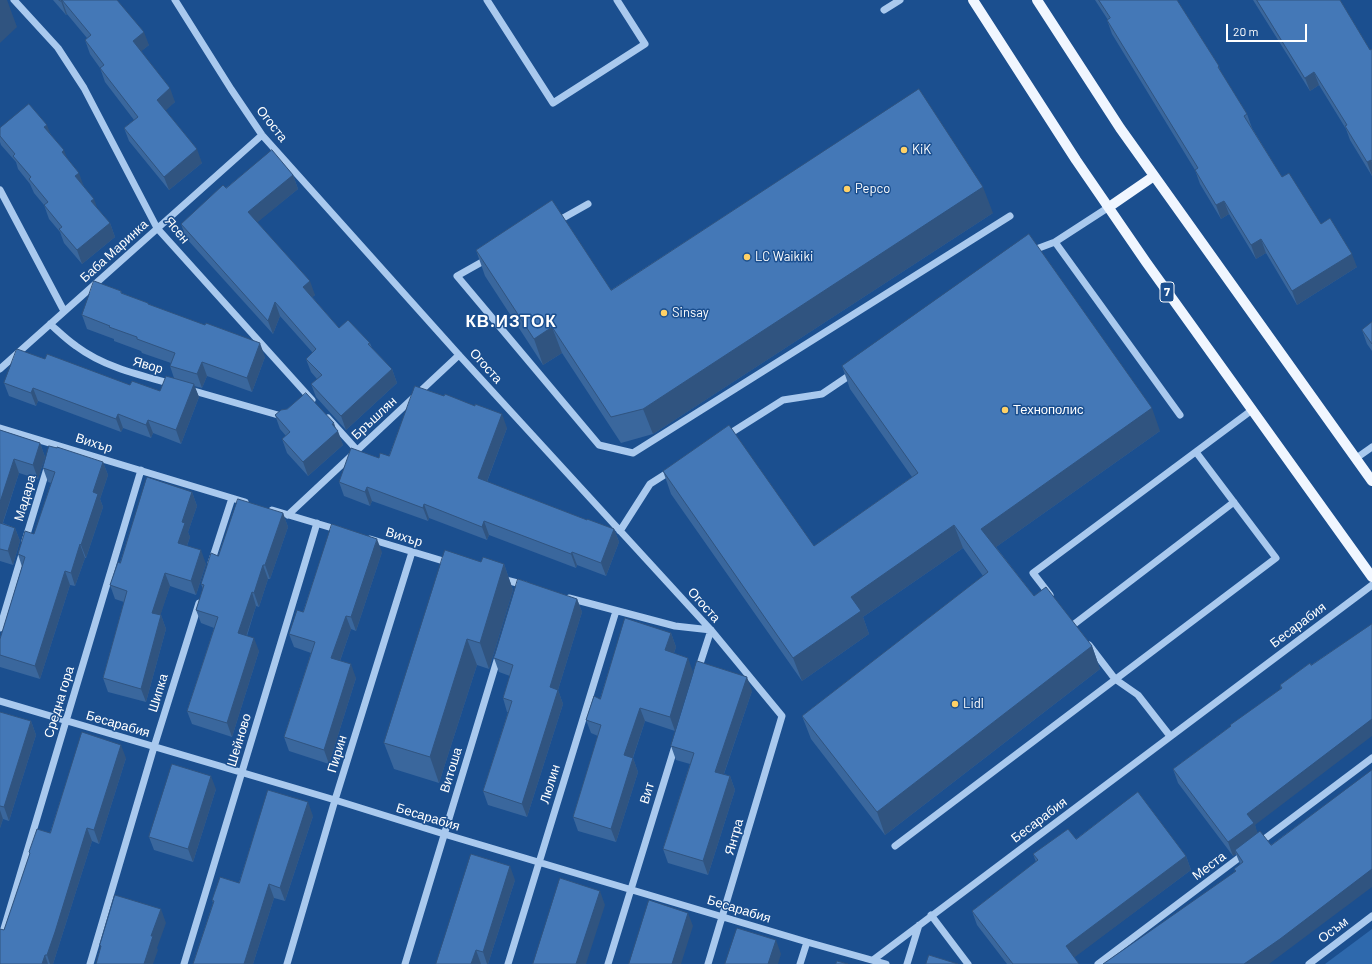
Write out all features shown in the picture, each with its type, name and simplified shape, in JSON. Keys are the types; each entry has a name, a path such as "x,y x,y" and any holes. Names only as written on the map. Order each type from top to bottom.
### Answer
{"main road":[{"name":"7","path":"973,0 1076,160 1146,262 1372,577"},
{"path":"1037,0 1120,128 1372,481"},
{"path":"1109,206 1154,176"}],"street":[{"name":"Ясен","path":"14,0 58,48 84,88 157,228 357,450"},
{"name":"Огоста","path":"175,0 262,135 459,355 711,630 782,716"},
{"path":"487,0 553,103 645,44 617,0"},
{"path":"884,10 900,0"},
{"name":"Баба Маринка","path":"0,369 262,135"},
{"path":"0,190 64,311"},
{"path":"547,227 588,204"},
{"path":"1025,255 1032,250 1055,242 1109,206"},
{"path":"498,253 457,276 599,445 633,453 1010,216"},
{"path":"1055,242 1180,415"},
{"name":"Явор","path":"50,324 77,347 99,360 124,370 290,418 295,414"},
{"name":"Бръшлян","path":"288,515 459,355"},
{"path":"723,438 783,400 822,394 862,367"},
{"path":"1056,602 1033,573 1252,410"},
{"name":"Вихър","path":"0,428 52,451 141,470 253,504"},
{"path":"1355,459 1372,447"},
{"name":"Мадара","path":"0,628 52,451"},
{"path":"895,846 1276,558 1196,452"},
{"path":"620,531 650,484 676,467"},
{"name":"Средна гора","path":"0,942 141,470"},
{"path":"208,574 232,498"},
{"path":"1170,736 1138,695 1115,679 1076,628 1234,502"},
{"path":"267,509 346,532"},
{"name":"Шейново","path":"184,964 317,523"},
{"name":"Вихър","path":"361,536 456,565"},
{"name":"Пирин","path":"287,964 335,800 412,552"},
{"path":"492,576 535,588"},
{"path":"518,592 520,584"},
{"name":"Бесарабия","path":"0,701 335,800 630,890 873,960 1372,585"},
{"name":"Шипка","path":"90,964 154,747 201,596"},
{"path":"565,597 675,626 711,630 697,676"},
{"name":"Люлин","path":"508,964 616,611"},
{"name":"Витоша","path":"405,964 500,652"},
{"name":"Янтра","path":"708,964 782,716"},
{"name":"Вит","path":"608,964 678,737"},
{"name":"Места","path":"1098,964 1372,758"},
{"path":"931,916 968,964"},
{"name":"Осъм","path":"1309,964 1372,916"},
{"path":"907,964 919,924"},
{"path":"800,964 807,942"},
{"path":"873,960 886,964"}],"shaded area":[{"path":"1372,929 1372,964 1325,964"}],"building":[{"path":"62,0 117,0 144,32 133,41 170,88 157,100 197,149 164,177 124,128 138,117 100,68 104,65 85,40 91,35"},
{"path":"1099,0 1177,0 1219,66 1218,67 1247,114 1244,116 1282,177 1289,173 1321,224 1330,218 1352,254 1292,291 1261,239 1251,245 1224,201 1216,205 1195,170 1198,168 1107,20 1110,18"},
{"path":"1257,0 1340,0 1370,50 1372,49 1372,161 1367,162 1345,126 1347,125 1314,72 1305,78"},
{"path":"919,89 983,187 643,409 611,417 552,327 534,339 476,250 552,200 611,290"},
{"path":"29,104 47,125 44,127 64,150 62,152 79,173 75,176 94,199 91,201 110,223 77,250 59,229 62,227 44,205 48,202 29,179 31,177 13,156 15,154 0,136 0,128"},
{"path":"272,150 293,175 248,212 310,281 303,287 339,328 348,320 392,369 341,416 311,384 322,375 306,359 316,349 275,302 268,321 181,224 223,185 226,188"},
{"path":"1029,234 1152,408 981,529 1034,596 1046,587 1092,646 877,812 802,716 988,572 954,525 851,597 861,611 793,658 663,471 729,425 814,546 918,473 842,366"},
{"path":"94,281 121,291 121,293 148,304 260,343 247,378 202,362 197,374 170,366 175,353 137,339 137,337 82,315"},
{"path":"1372,322 1372,344 1362,330"},
{"path":"17,349 45,359 47,354 130,385 132,381 160,391 166,376 194,384 176,430 148,420 146,425 118,414 116,419 33,388 31,393 4,383"},
{"path":"415,386 444,396 445,394 475,406 475,404 502,414 478,478 614,529 601,563 572,552 571,554 484,521 482,527 424,504 423,508 367,487 365,492 339,482 351,448 379,458 380,453 389,456"},
{"path":"306,393 334,423 332,424 338,431 303,462 282,439 290,432 275,415 281,410 287,409"},
{"path":"0,430 40,443 33,465 14,459 0,502"},
{"path":"49,446 57,447 103,462 93,492 98,494 81,545 80,544 71,573 65,571 35,666 0,655 0,639 25,557 18,554 25,531 34,534 55,472 43,468"},
{"path":"147,477 192,492 182,522 185,523 178,543 201,550 191,581 165,573 152,613 161,615 141,689 103,678 127,591 110,585 118,562 120,563"},
{"path":"238,499 283,513 265,565 263,565 254,593 252,592 238,633 254,638 227,723 187,711 218,617 196,610 204,585 201,584 211,553 218,556"},
{"path":"0,523 15,528 8,551 0,549"},
{"path":"332,524 377,539 351,617 346,616 331,658 351,664 324,750 284,737 315,642 289,634 297,610 303,612"},
{"path":"445,550 481,562 483,557 504,564 480,643 467,639 430,757 384,743"},
{"path":"518,579 577,599 550,687 558,690 522,804 483,791 512,701 503,698 513,665 494,658"},
{"path":"625,618 671,633 665,650 688,658 670,717 640,708 624,755 633,758 611,829 573,817 601,725 586,720 594,696 600,699"},
{"path":"1372,624 1372,719 1247,814 1254,823 1228,842 1173,769 1231,726 1230,725 1282,688 1280,685 1310,663 1311,665"},
{"path":"697,661 747,677 715,772 730,776 703,861 663,849 694,753 671,746"},
{"path":"0,712 31,721 4,807 0,806"},
{"path":"82,732 121,745 94,830 87,828 55,932 47,955 45,955 42,964 0,964 0,929 4,930 37,829 50,833"},
{"path":"172,764 211,776 188,849 149,837"},
{"path":"1372,770 1372,869 1280,939 1244,964 1103,964 1236,871 1234,869 1243,862 1235,850 1260,831 1271,845"},
{"path":"268,790 308,802 280,888 269,884 244,964 193,964 214,901 212,900 220,877 239,883"},
{"path":"1138,792 1186,856 1066,946 1079,964 1013,964 972,911 1038,860 1033,854 1068,829 1076,839"},
{"path":"471,854 510,866 483,952 476,950 471,964 436,964"},
{"path":"560,878 600,891 576,964 533,964"},
{"path":"115,895 161,909 151,936 153,936 144,964 96,964"},
{"path":"649,900 688,913 672,964 629,964"},
{"path":"737,928 776,940 768,964 725,964"},
{"path":"929,955 958,964 926,964"},
{"path":"837,961 848,964 836,964"}],"place":[{"name":"KiK","path":"904,150"},
{"name":"Pepco","path":"847,189"},
{"name":"LC Waikiki","path":"747,257"},
{"name":"Sinsay","path":"664,313"},
{"name":"Технополис","path":"1005,410"},
{"name":"Lidl","path":"955,704"}],"district":[{"name":"КВ.ИЗТОК","path":"511,321"}]}
